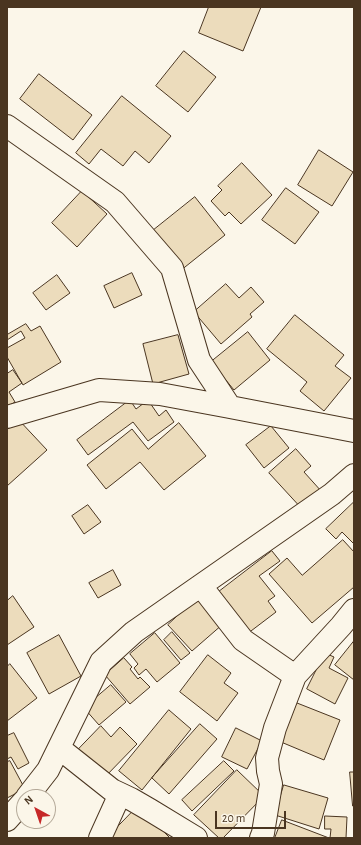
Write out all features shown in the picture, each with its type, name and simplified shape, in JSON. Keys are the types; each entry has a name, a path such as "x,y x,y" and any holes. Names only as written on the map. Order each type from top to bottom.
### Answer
{"street":[{"path":"7,126 115,202 172,268 199,360 230,406"},
{"path":"7,417 99,390 160,394 230,406 354,431"},
{"path":"33,789 48,770 101,662 134,632 332,494 354,475"},
{"path":"201,586 243,640 295,676"},
{"path":"261,838 270,784 267,758 275,728 295,676 354,610"},
{"path":"59,748 112,790 150,810 196,838"},
{"path":"100,838 120,794"},
{"path":"7,820 16,810"}],"building":[{"path":"209,7 261,7 243,51 199,33"},
{"path":"184,51 216,77 188,112 156,86"},
{"path":"39,74 92,115 73,140 20,99"},
{"path":"122,96 171,136 149,163 135,151 123,166 101,149 89,164 76,153"},
{"path":"319,150 353,172 332,206 298,185"},
{"path":"242,163 272,195 241,224 229,212 225,216 211,201 222,190 218,186"},
{"path":"286,188 319,212 295,244 262,220"},
{"path":"82,191 107,214 77,247 52,223"},
{"path":"195,197 225,235 180,271 150,233"},
{"path":"132,273 142,295 114,308 104,286"},
{"path":"57,275 70,293 46,310 33,293"},
{"path":"226,284 239,298 251,287 264,302 250,314 252,317 221,344 194,312"},
{"path":"295,315 344,355 335,366 351,378 324,411 300,391 307,382 267,349"},
{"path":"26,324 31,331 40,326 61,362 23,385 7,357 7,348 25,338 21,331 7,340 7,335"},
{"path":"248,332 270,360 234,390 211,362"},
{"path":"178,335 189,374 153,384 143,344"},
{"path":"13,370 22,383 9,392 15,402 7,407 7,374"},
{"path":"130,400 136,409 148,400 159,416 166,410 174,422 148,441 133,422 88,455 77,440"},
{"path":"17,418 47,450 7,486 7,428"},
{"path":"179,423 206,456 164,490 140,462 106,489 87,465 132,429 148,449"},
{"path":"271,426 289,448 264,468 246,445"},
{"path":"296,449 311,466 304,472 322,492 303,510 269,473"},
{"path":"354,502 354,544 342,532 336,539 326,529"},
{"path":"88,505 101,522 84,534 72,516"},
{"path":"343,540 354,552 354,587 312,623 269,574 287,558 302,575"},
{"path":"272,551 280,561 259,576 275,596 268,601 276,612 247,634 216,594"},
{"path":"113,570 121,585 98,598 89,583"},
{"path":"13,596 34,627 7,645 7,601"},
{"path":"198,597 223,624 192,651 168,625"},
{"path":"172,632 190,653 181,660 164,640"},
{"path":"155,633 180,663 157,682 146,669 139,675 134,668 138,664 130,654"},
{"path":"59,635 81,676 49,694 27,653"},
{"path":"354,641 354,680 335,665"},
{"path":"325,653 334,657 329,668 348,678 335,704 307,689"},
{"path":"208,655 231,673 224,683 238,693 217,721 180,692"},
{"path":"124,658 132,667 130,669 138,679 140,677 150,687 130,704 105,675"},
{"path":"10,664 37,698 7,721 7,667"},
{"path":"111,685 126,702 99,725 84,708"},
{"path":"297,703 340,720 324,760 281,742"},
{"path":"169,710 191,729 142,790 119,771"},
{"path":"200,724 217,739 169,794 152,778"},
{"path":"101,726 111,737 120,727 137,744 103,779 75,753"},
{"path":"236,728 262,741 247,769 222,757"},
{"path":"14,733 29,763 18,769 11,757 7,759 7,736"},
{"path":"10,761 25,789 16,789 16,794 7,798 7,762"},
{"path":"224,761 234,771 192,811 182,800"},
{"path":"237,770 264,796 223,838 219,838 194,815"},
{"path":"350,772 354,772 354,806 353,806"},
{"path":"284,785 328,798 319,829 275,815"},
{"path":"138,806 170,838 111,838 109,836"},
{"path":"325,816 347,817 346,838 330,838 331,829 325,829"},
{"path":"282,820 329,838 275,838"}]}
